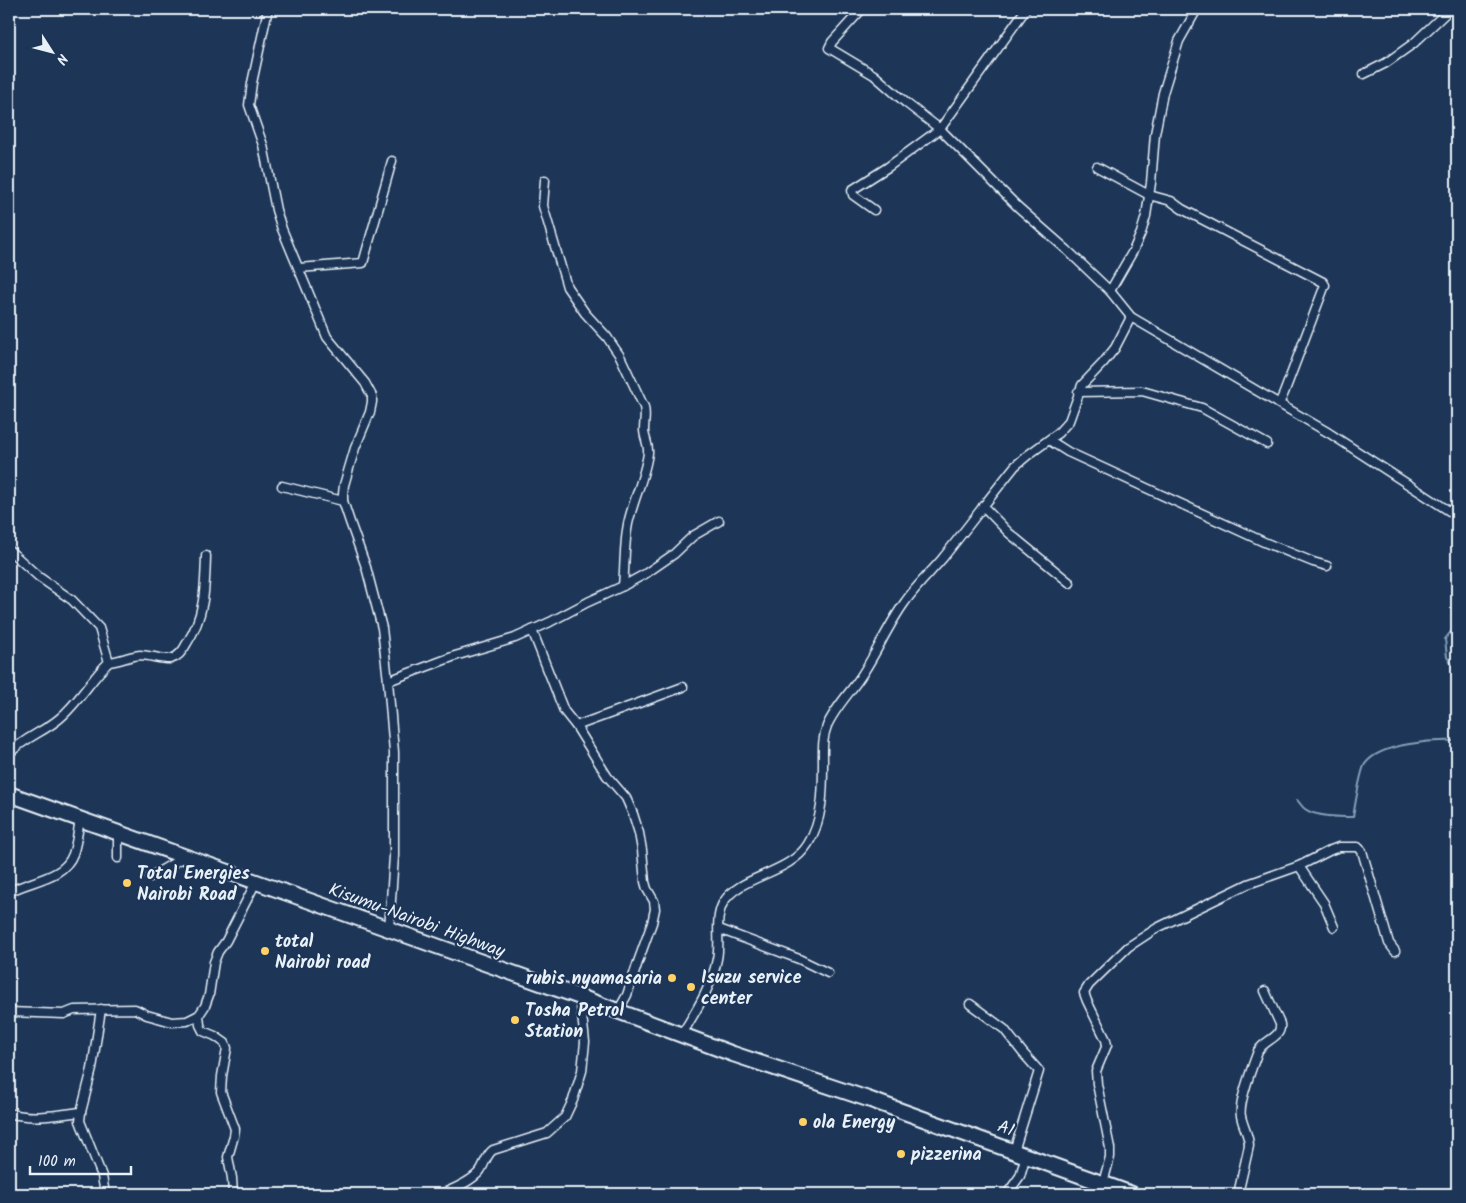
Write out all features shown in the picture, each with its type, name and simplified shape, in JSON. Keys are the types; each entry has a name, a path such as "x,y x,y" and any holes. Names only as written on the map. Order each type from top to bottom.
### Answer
{"highway":[{"name":"Kisumu-Nairobi Highway","path":"9,794 580,997 733,1054 868,1099"},
{"name":"A1","path":"868,1099 1132,1194"}],"street":[{"path":"268,9 249,105 263,146 278,216 327,337 365,383 372,396 370,412 355,448 344,485 343,501 366,567 382,628 388,681 394,752 394,856 389,929"},
{"path":"862,9 832,42 829,48 874,75 940,129 1018,207 1110,291 1131,317 1337,438 1457,516"},
{"path":"1110,291 1141,233 1149,194 1155,134 1164,93 1179,40 1197,9"},
{"path":"1364,74 1386,63 1414,43 1450,9"},
{"path":"874,210 853,195 853,189 888,167 940,129 1023,10"},
{"path":"299,268 363,262 392,161"},
{"path":"1097,167 1149,194 1171,202 1323,282 1325,285 1279,404"},
{"path":"545,180 543,206 568,287 585,313 607,337 620,356 646,414 644,429 648,454 628,523 623,586"},
{"path":"682,1034 712,978 717,958 718,916 724,901 730,894 745,884 795,859 807,846 817,830 823,790 823,742 827,726 837,709 862,674 914,590 939,563 1014,466 1058,433 1069,421 1082,385 1104,363 1115,348 1131,317"},
{"path":"1078,392 1142,391 1202,408 1267,444"},
{"path":"1049,440 1068,452 1264,542 1327,566"},
{"path":"282,486 343,501"},
{"path":"984,506 1009,532 1070,582"},
{"path":"388,681 455,656 515,638 532,630 646,574 667,559 693,536 719,521"},
{"path":"9,550 39,577 72,600 99,628 109,662"},
{"path":"9,754 16,746 61,718 109,662 140,656 171,659 181,652 192,636 201,614 205,592 206,556"},
{"path":"532,630 564,711 576,726 607,776 626,798 640,833 645,882 654,901 655,909 627,995 618,1011"},
{"path":"576,726 683,687"},
{"path":"9,892 51,875 68,864 75,849 80,819"},
{"path":"118,833 118,858"},
{"path":"1103,1183 1110,1157 1110,1148 1096,1072 1107,1046 1106,1040 1084,994 1085,990 1128,947 1157,928 1248,884 1299,866 1339,847 1358,847 1364,856 1389,943 1395,951"},
{"path":"150,877 184,857"},
{"path":"1299,866 1324,903 1334,926"},
{"path":"9,1012 64,1014 74,1010 135,1010 172,1022 187,1021 199,1015 205,1006 209,994 214,962 218,952 226,941 256,882"},
{"path":"719,929 799,959 828,973"},
{"path":"1238,1194 1249,1146 1249,1138 1241,1116 1242,1101 1258,1051 1263,1044 1278,1035 1281,1029 1265,991"},
{"path":"441,1194 476,1175 489,1153 493,1150 547,1133 565,1117 573,1100 582,1071 584,1042 580,997"},
{"path":"970,1004 1004,1029 1039,1071 1020,1153 1020,1176 1008,1194"},
{"path":"100,1009 92,1069 80,1121 102,1176 105,1194"},
{"path":"199,1015 203,1032 215,1036 225,1043 227,1048 221,1092 235,1129 228,1157 233,1194"},
{"path":"9,1113 30,1117 81,1112"}],"waterway":[{"path":"1457,624 1445,639 1447,657 1457,673"},
{"path":"1297,800 1305,809 1315,814 1353,817 1363,768 1372,757 1382,751 1408,744 1457,741"}],"place":[{"name":"Total Energies Nairobi Road","path":"127,883"},
{"name":"total Nairobi road","path":"265,951"},
{"name":"rubis nyamasaria","path":"672,978"},
{"name":"Isuzu service center","path":"691,987"},
{"name":"Tosha Petrol Station","path":"515,1020"},
{"name":"ola Energy","path":"803,1122"},
{"name":"pizzerina","path":"901,1154"}]}
